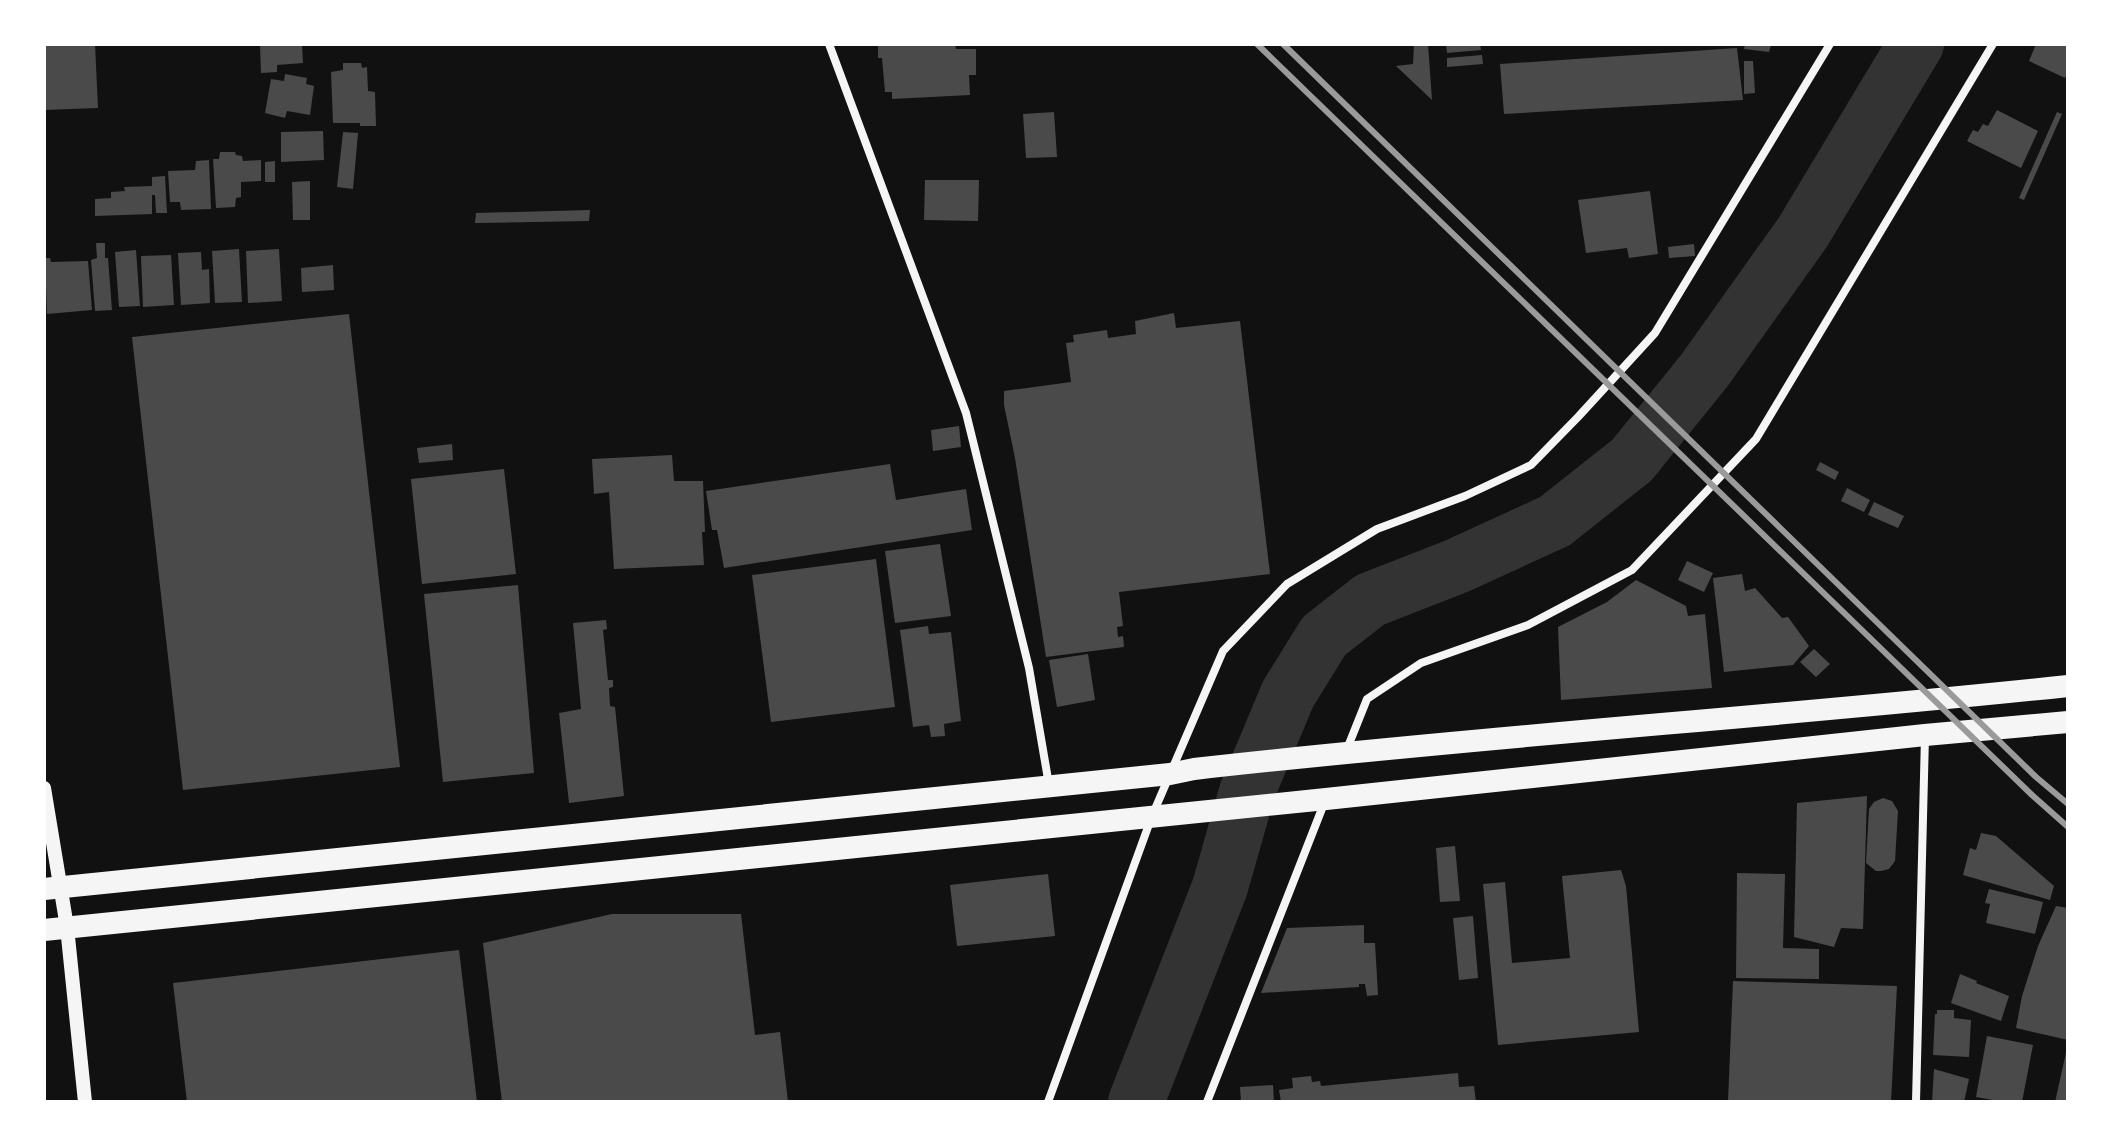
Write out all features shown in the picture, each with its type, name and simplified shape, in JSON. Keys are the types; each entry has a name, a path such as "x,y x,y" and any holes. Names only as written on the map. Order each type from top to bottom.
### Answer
{"highway":[{"path":"53,888 1170,774 1339,753 2068,686"},
{"path":"44,930 2068,722"}],"street":[{"path":"829,44 966,413 1029,668 1049,786"},
{"path":"1048,1102 1152,816 1223,651 1287,584 1377,529 1465,496 1531,465 1655,333 1830,44"},
{"path":"1339,753 1367,699 1421,663 1528,625 1632,570 1756,439 1993,44"},
{"path":"1916,1102 1925,735"},
{"path":"44,788 53,888 67,927 85,1102"},
{"path":"1207,1102 1318,799"}],"building":[{"path":"44,44 95,44 98,108 44,110"},
{"path":"260,44 302,44 303,63 277,65 277,72 261,73"},
{"path":"878,44 955,44 956,49 976,49 976,75 969,75 970,95 892,99 892,92 885,92"},
{"path":"1414,44 1428,44 1432,100 1396,66 1413,64"},
{"path":"1446,44 1480,44 1481,50 1447,53"},
{"path":"1745,44 1771,45 1769,52 1744,49"},
{"path":"2036,44 2068,44 2068,72 2065,78 2029,61"},
{"path":"1737,48 1743,100 1504,114 1500,64"},
{"path":"1482,55 1483,64 1447,67 1447,58"},
{"path":"1744,61 1753,61 1755,93 1744,94"},
{"path":"343,63 361,63 362,68 367,67 368,91 375,92 376,126 333,123 331,72 343,70"},
{"path":"285,74 307,78 306,84 314,86 310,115 287,111 285,118 265,113 271,79 284,81"},
{"path":"1997,110 2038,131 2021,168 1967,141 1973,130 1978,132 1983,124 1988,126"},
{"path":"1054,112 1057,157 1026,158 1023,114"},
{"path":"2057,112 2062,114 2024,200 2019,198"},
{"path":"323,131 324,160 281,162 281,132"},
{"path":"343,132 358,133 353,189 337,187"},
{"path":"220,152 235,152 242,156 243,161 261,160 261,181 241,182 241,197 236,198 235,207 216,208 213,159 219,159"},
{"path":"209,160 211,209 181,210 180,202 170,202 168,171 195,170 196,161"},
{"path":"275,161 275,182 265,182 265,162"},
{"path":"165,176 167,213 156,213 155,195 152,195 152,214 95,216 95,199 111,198 111,192 125,191 124,187 152,186 152,177"},
{"path":"925,180 979,180 978,221 924,220"},
{"path":"310,181 310,220 293,220 292,182"},
{"path":"1650,191 1658,254 1629,258 1627,248 1586,253 1578,200"},
{"path":"590,210 589,221 475,223 476,213"},
{"path":"96,243 105,243 112,310 95,311 91,260 97,258"},
{"path":"1694,244 1695,256 1669,258 1668,247"},
{"path":"239,249 242,302 215,303 212,251"},
{"path":"279,249 282,301 248,303 246,251"},
{"path":"136,250 140,306 119,307 115,252"},
{"path":"201,252 202,270 209,269 210,303 181,305 178,253"},
{"path":"171,255 174,305 143,307 141,256"},
{"path":"44,258 50,258 51,262 88,261 92,310 47,314"},
{"path":"333,265 334,290 302,292 301,268"},
{"path":"1174,313 1176,328 1240,321 1270,574 1119,592 1123,626 1117,627 1118,637 1123,636 1124,647 1046,657 1004,391 1071,382 1066,343 1074,342 1073,335 1107,330 1108,338 1136,334 1135,321"},
{"path":"349,314 400,767 183,790 132,337"},
{"path":"959,426 961,447 933,451 931,430"},
{"path":"452,444 453,460 419,463 417,448"},
{"path":"672,455 674,481 703,481 704,565 614,569 609,492 594,494 592,459"},
{"path":"1820,462 1839,472 1835,480 1816,470"},
{"path":"890,464 896,500 966,489 972,530 724,568 717,530 712,530 706,491"},
{"path":"504,469 516,574 422,584 411,479"},
{"path":"1847,488 1870,500 1864,512 1841,501"},
{"path":"1874,502 1904,516 1898,528 1868,515"},
{"path":"940,544 951,616 895,623 885,551"},
{"path":"876,559 895,707 771,722 752,575"},
{"path":"1687,561 1713,573 1704,592 1678,580"},
{"path":"1742,574 1745,591 1755,588 1782,618 1788,617 1809,646 1793,665 1724,672 1713,578"},
{"path":"1636,580 1686,606 1688,616 1705,614 1712,688 1561,700 1558,627 1607,602"},
{"path":"518,585 534,773 443,782 424,594"},
{"path":"606,620 607,629 603,630 608,680 613,680 613,687 609,688 610,706 615,707 624,796 569,803 559,713 581,709 573,623"},
{"path":"928,626 929,634 951,632 961,721 944,724 945,736 931,737 929,725 913,727 900,630"},
{"path":"1814,649 1830,664 1816,677 1800,662"},
{"path":"1088,654 1095,700 1057,707 1049,660"},
{"path":"1867,796 1863,929 1841,928 1834,947 1794,937 1797,803"},
{"path":"1883,798 1892,801 1898,811 1895,861 1889,869 1876,871 1866,863 1869,809 1874,802"},
{"path":"1981,833 1996,836 2054,886 2050,900 1963,875 1970,848 1976,850"},
{"path":"1455,846 1460,901 1440,902 1436,848"},
{"path":"1621,870 1626,886 1639,1032 1498,1045 1483,884 1505,882 1512,963 1570,958 1562,876"},
{"path":"1737,873 1785,874 1783,948 1819,949 1819,979 1736,978"},
{"path":"1048,874 1055,936 957,946 950,885"},
{"path":"1989,889 2043,902 2035,934 1986,923 1990,904 1985,903"},
{"path":"2056,906 2068,908 2068,1040 2016,1028 2022,996 2038,946"},
{"path":"612,914 741,914 755,1035 780,1032 788,1102 502,1102 483,943"},
{"path":"1473,916 1478,978 1459,980 1453,918"},
{"path":"1364,925 1364,943 1375,943 1378,995 1367,996 1365,984 1359,984 1359,987 1261,993 1287,928"},
{"path":"459,950 477,1102 187,1102 173,983"},
{"path":"1960,974 2009,996 2001,1021 1951,1003"},
{"path":"1733,981 1897,986 1891,1102 1728,1102"},
{"path":"1937,1010 1954,1010 1954,1018 1971,1020 1969,1057 1933,1055"},
{"path":"1987,1036 2033,1045 2022,1102 1976,1097"},
{"path":"2067,1048 2068,1102 2055,1102"},
{"path":"1934,1069 1969,1079 1964,1102 1932,1102"},
{"path":"1458,1073 1459,1087 1474,1086 1476,1102 1281,1102 1279,1090 1293,1088 1292,1078 1311,1076 1312,1082 1320,1081 1321,1086"},
{"path":"1273,1085 1274,1102 1241,1102 1240,1087"}],"waterway":[{"path":"1136,1102 1220,887 1247,792 1288,694 1324,636 1370,600 1457,566 1555,521 1632,460 1704,371 1803,232 1916,44"}],"railway":[{"path":"1257,44 2068,827"},
{"path":"1283,44 2036,777 2068,804"}]}
